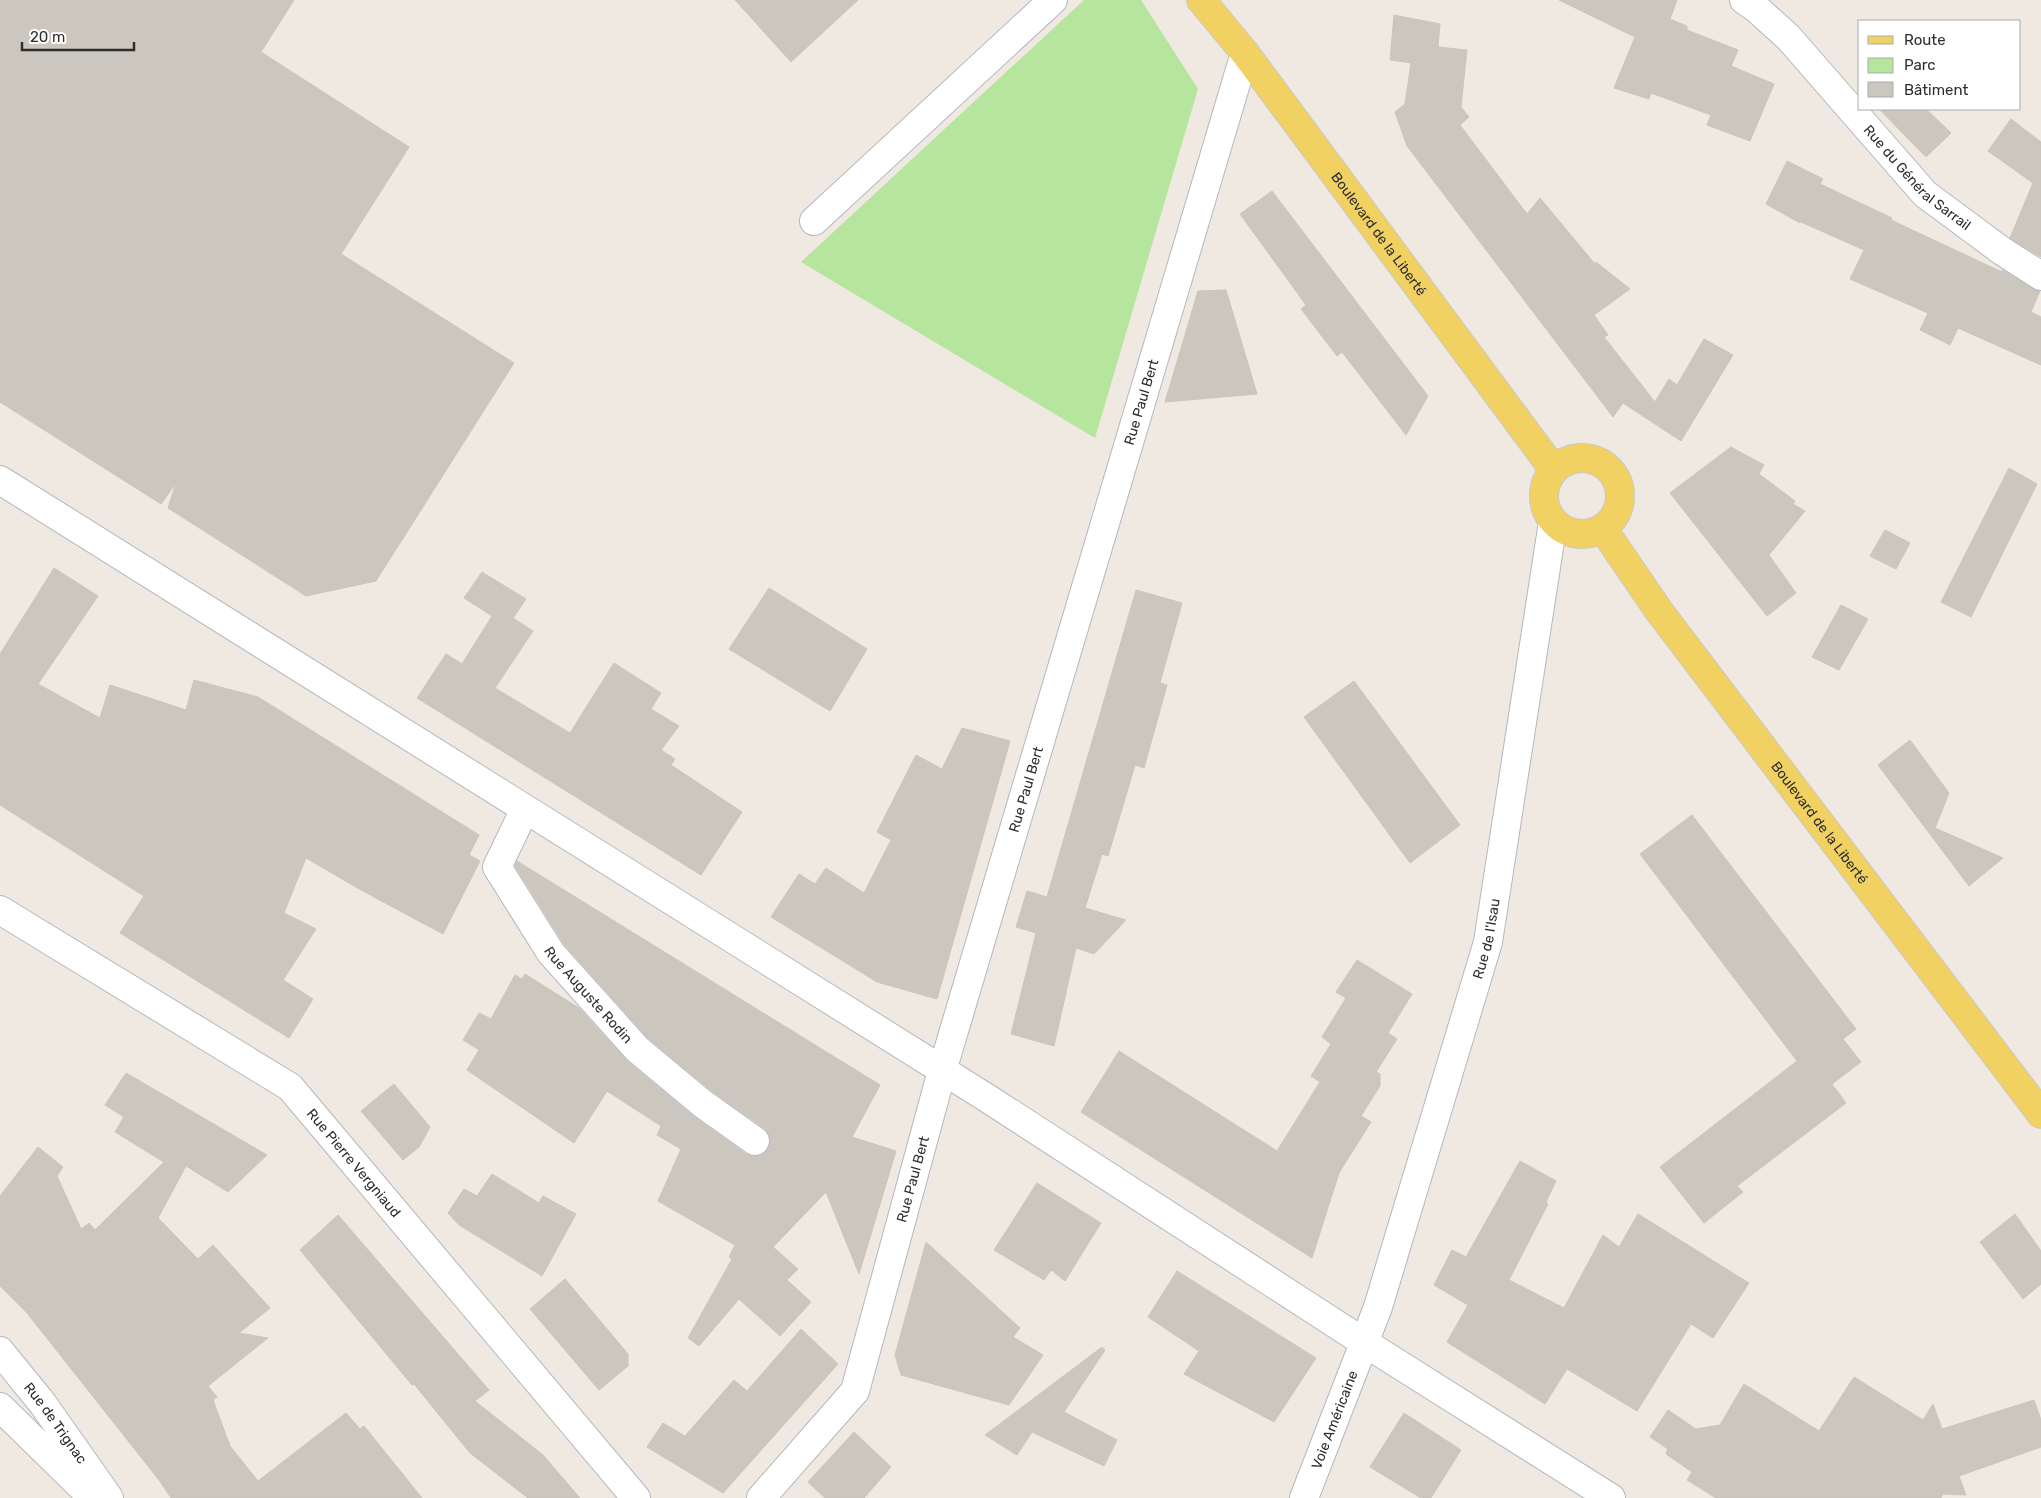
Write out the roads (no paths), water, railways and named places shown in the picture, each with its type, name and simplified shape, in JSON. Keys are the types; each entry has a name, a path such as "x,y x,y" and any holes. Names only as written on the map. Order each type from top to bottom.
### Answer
{"main road":[{"name":"Boulevard de la Liberté","path":"1201,0 1245,53 1554,470"},
{"path":"1592,459 1609,468 1618,481 1620,495 1618,510 1603,529 1591,534 1578,534 1568,532 1554,522 1544,500 1546,485 1554,470 1570,460 1592,459"},
{"name":"Boulevard de la Liberté","path":"1603,529 1665,619 2041,1114"}],"street":[{"path":"814,222 1053,0"},
{"name":"Rue du Général Sarrail","path":"1744,0 1788,37 1925,194 2002,252 2041,276"},
{"name":"Rue Paul Bert","path":"761,1498 855,1391 942,1071 1245,53"},
{"path":"0,480 942,1071 1365,1343 1611,1498"},
{"name":"Rue de l'Isau","path":"1365,1343 1378,1307 1488,942 1554,522"},
{"name":"Rue Auguste Rodin","path":"525,809 497,867 551,953 637,1049 703,1104 755,1141"},
{"name":"Rue Pierre Vergniaud","path":"0,910 290,1087 636,1498"},
{"name":"Voie Américaine","path":"1304,1498 1365,1343"},
{"name":"Rue de Trignac","path":"0,1351 43,1404 109,1498"},
{"name":"Rue de Trignac","path":"0,1407 93,1498"}]}
